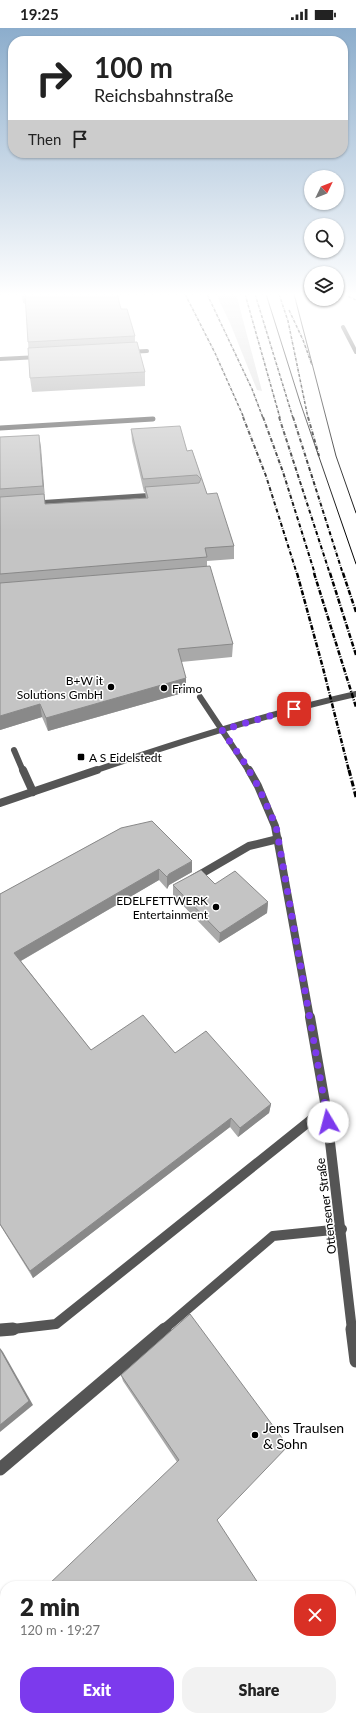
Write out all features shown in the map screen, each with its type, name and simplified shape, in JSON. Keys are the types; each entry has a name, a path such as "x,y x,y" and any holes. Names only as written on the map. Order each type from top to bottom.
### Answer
{"street":[{"path":"0,428 153,419"},
{"path":"31,504 165,494"},
{"path":"0,803 222,730 280,713 356,694"},
{"name":"Ottensener Straße","path":"200,697 244,762 258,786 276,826 326,1108 342,1230 356,1361"},
{"path":"14,750 33,792"},
{"path":"185,883 249,846 278,839"},
{"path":"0,1330 56,1324 326,1108"},
{"path":"0,1469 273,1236 342,1230"}],"shaded area":[{"path":"250,373 257,373 262,391 257,390"}],"building":[{"path":"30,373 126,373 30,378"},
{"path":"180,426 187,451 192,450 207,494 217,493 234,546 205,548 207,557 0,574 0,497 44,494 45,504 148,498 145,487 199,483 201,479 197,475 143,479 131,429"},
{"path":"39,435 43,486 0,489 0,437"},
{"path":"210,566 233,644 178,649 186,678 46,718 40,704 0,716 0,583"},
{"path":"152,821 192,861 169,874 167,877 159,869 14,953 91,1050 143,1015 175,1053 206,1031 271,1104 240,1128 231,1118 30,1271 0,1224 0,894 121,828"},
{"path":"201,870 215,884 235,871 268,902 220,933 173,885"},
{"path":"190,1314 288,1446 217,1520 257,1581 52,1581 179,1460 121,1375"},
{"path":"0,1349 29,1401 0,1425"}],"tram line":[{"path":"291,373 356,564"},
{"path":"314,373 336,456 356,513"}],"railway":[{"path":"224,373 244,418"},
{"path":"244,373 263,418"},
{"path":"267,373 280,418"},
{"path":"279,373 293,418"},
{"path":"299,373 308,418"},
{"path":"243,417 266,476 297,574"},
{"path":"263,417 283,472 315,574"},
{"path":"279,417 330,574"},
{"path":"293,417 343,574"},
{"path":"308,417 319,456"},
{"path":"297,573 349,771"},
{"path":"314,573 356,707"},
{"path":"330,573 356,655"},
{"path":"343,573 356,612"},
{"path":"349,770 356,797"}],"place":[{"name":"B+W it Solutions GmbH","path":"111,687"},
{"name":"Frimo","path":"164,688"},
{"name":"A S Eidelstedt","path":"81,757"},
{"name":"EDELFETTWERK Entertainment","path":"216,907"},
{"name":"Jens Traulsen & Sohn","path":"255,1435"}],"route":[{"path":"294,709 222,730 244,762 258,786 276,826 328,1122"}]}
